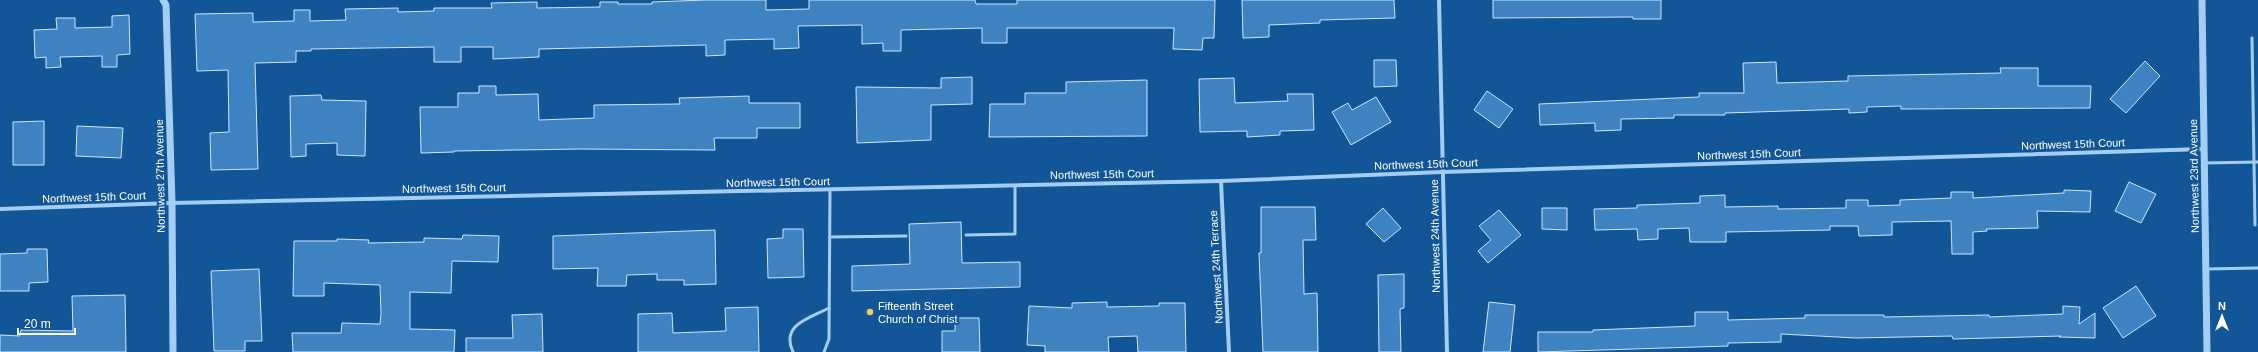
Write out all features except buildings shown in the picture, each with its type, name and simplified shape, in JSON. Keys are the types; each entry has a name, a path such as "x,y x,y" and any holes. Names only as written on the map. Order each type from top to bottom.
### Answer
{"street":[{"name":"Northwest 27th Avenue","path":"163,0 166,5 172,203 173,352"},
{"name":"Northwest 24th Avenue","path":"1440,0 1442,172 1447,352"},
{"name":"Northwest 23rd Avenue","path":"2202,0 2207,352"},
{"name":"Northwest 15th Court","path":"0,209 172,203 1221,181 1442,172 2204,149"},
{"name":"Northwest 24th Terrace","path":"1221,181 1229,352"}],"lane":[{"path":"2252,38 2256,162 2255,225"},
{"path":"2204,163 2256,162"},
{"path":"966,235 1015,234 1015,185"},
{"path":"824,352 829,339 830,189"},
{"path":"830,237 906,236"},
{"path":"2206,269 2258,268"},
{"path":"793,352 791,339 792,330 799,322 829,308"}],"place":[{"name":"Fifteenth Street Church of Christ","path":"870,312"}]}
